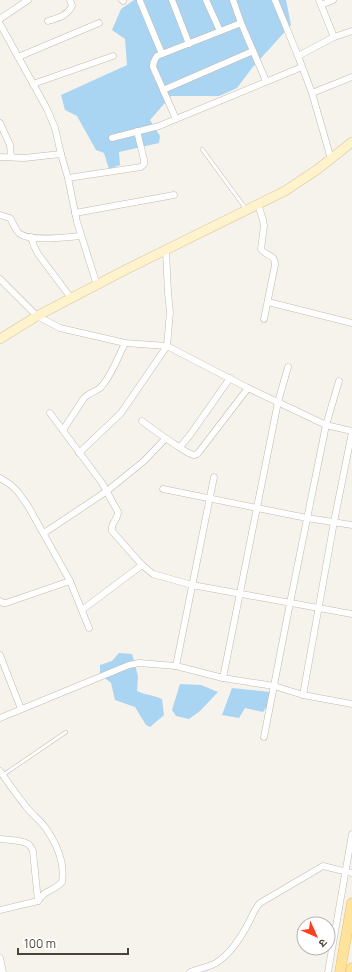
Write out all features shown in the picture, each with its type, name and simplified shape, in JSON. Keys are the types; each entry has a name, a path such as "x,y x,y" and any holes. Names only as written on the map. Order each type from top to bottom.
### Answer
{"main road":[{"path":"340,972 352,903"},
{"path":"351,972 352,968"}],"street":[{"path":"0,19 28,0"},
{"path":"48,21 62,17 67,13 72,6 70,0"},
{"path":"172,0 189,44"},
{"path":"206,0 220,31"},
{"path":"233,0 240,23 266,82"},
{"path":"275,0 312,93 331,159"},
{"path":"334,0 320,2 334,37"},
{"path":"140,1 162,54"},
{"path":"18,57 99,23"},
{"path":"176,119 153,67 154,60 157,56 240,23"},
{"path":"0,24 47,110 55,128 81,236 97,285"},
{"path":"298,56 334,37 352,31"},
{"path":"163,90 253,51"},
{"path":"33,84 113,56"},
{"path":"112,138 159,126 302,67"},
{"path":"312,93 352,77"},
{"path":"0,123 10,145 11,157"},
{"path":"68,178 141,167 144,164 144,160 137,131"},
{"path":"0,339 37,316 71,298 285,191 318,169 352,142"},
{"path":"0,157 24,158 61,154"},
{"path":"75,213 174,195"},
{"path":"258,204 264,226 261,249 275,260 264,319"},
{"path":"0,215 10,218 20,234 31,237 81,236"},
{"path":"31,237 38,254 71,298"},
{"path":"80,453 122,413 167,346 170,312 166,250"},
{"path":"0,279 37,316 60,328 125,343 167,346 248,388 326,425 352,432 334,522 303,695"},
{"path":"268,302 352,323"},
{"path":"63,430 84,398 91,392 100,388 125,343"},
{"path":"223,678 278,402 288,367"},
{"path":"180,448 230,378"},
{"path":"264,736 326,425 339,381"},
{"path":"142,421 180,448 193,455 197,454 248,388"},
{"path":"50,413 107,491 118,512 112,525 112,531 142,565 153,574 192,585 352,614"},
{"path":"44,533 107,491 144,461 165,438"},
{"path":"176,666 214,477"},
{"path":"0,478 11,485 28,506 70,581 89,628"},
{"path":"163,489 307,518 352,525"},
{"path":"82,610 142,565"},
{"path":"0,601 6,603 70,581"},
{"path":"0,654 21,709"},
{"path":"0,718 129,665 139,663 176,666 223,678 274,686 303,695 352,704"},
{"path":"0,910 38,902 44,894 54,889 62,882 63,876 61,859 55,844 46,829 1,773"},
{"path":"328,972 349,873 352,834"},
{"path":"0,839 25,842 31,846 33,852 38,902"},
{"path":"190,972 218,962 227,954 235,945 260,903 323,866 349,873"},
{"path":"0,958 2,969"}],"lane":[{"path":"202,149 247,210"},
{"path":"1,773 66,732"}],"water":[{"path":"134,0 286,0 291,25 252,68 237,88 219,96 171,96 150,120 160,136 159,143 119,152 120,165 109,169 104,153 96,150 77,116 65,110 61,95 127,65 125,39 112,30 121,9"},
{"path":"119,653 132,654 138,676 137,691 162,699 164,715 150,727 146,725 135,707 115,700 111,683 100,674 100,665 112,661"},
{"path":"180,684 201,685 218,692 200,711 189,719 176,716 172,710"},
{"path":"232,688 270,692 267,706 263,712 245,708 239,718 222,715"}]}
